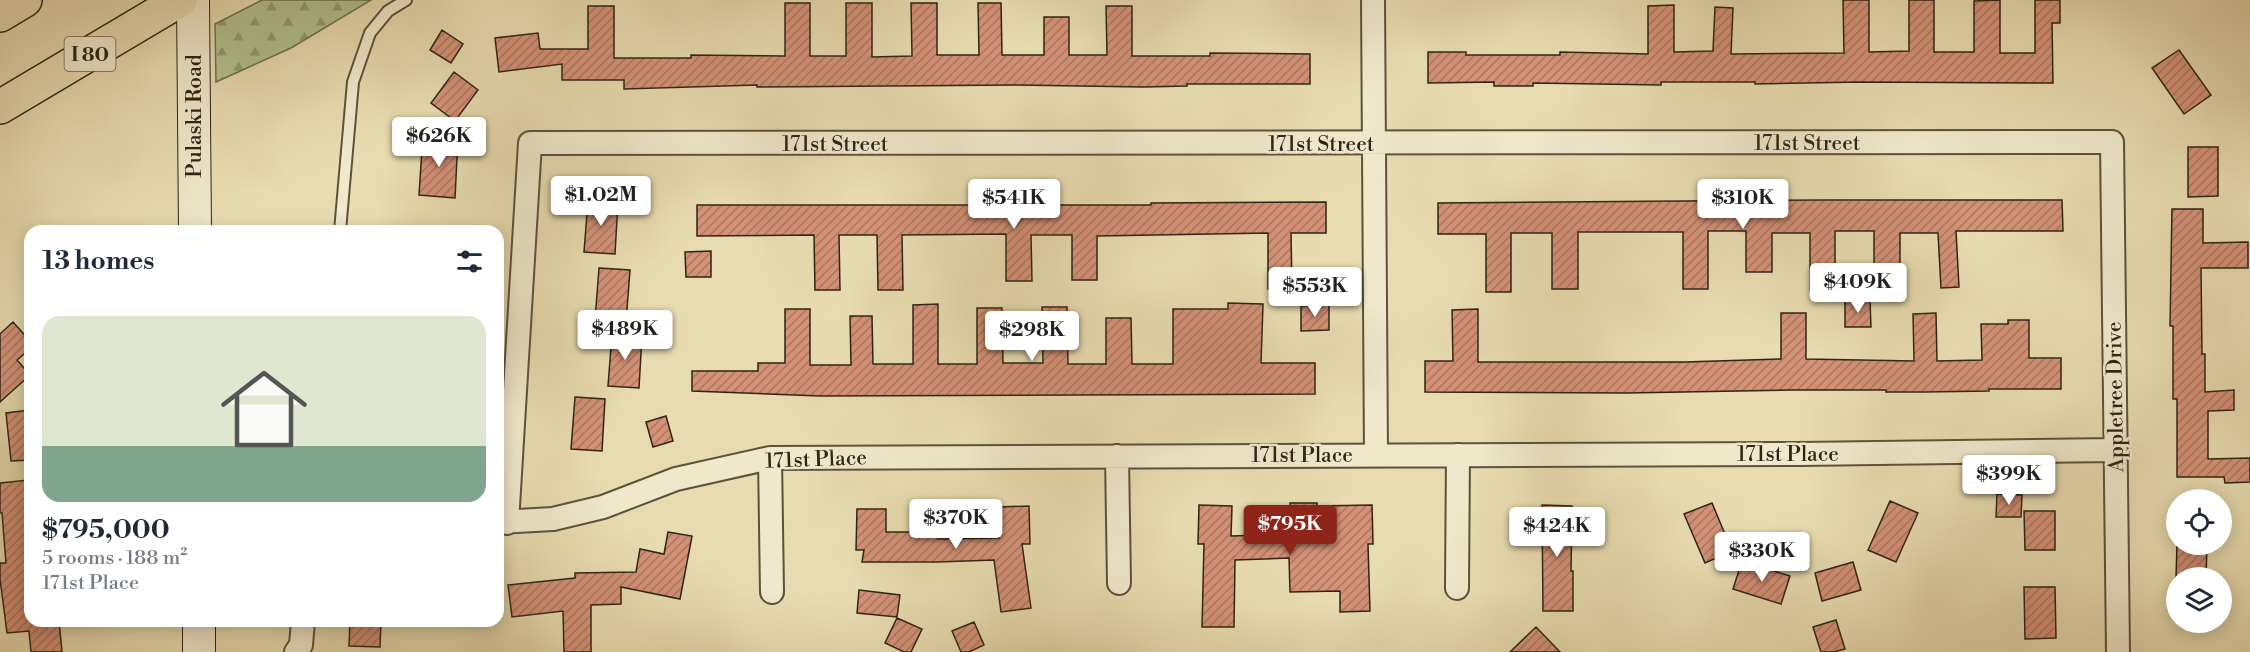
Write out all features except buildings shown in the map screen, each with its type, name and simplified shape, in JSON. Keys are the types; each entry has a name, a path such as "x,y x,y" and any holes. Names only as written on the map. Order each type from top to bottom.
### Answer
{"highway":[{"path":"0,15 24,0"},
{"name":"I 80","path":"0,107 180,0"}],"main road":[{"name":"Pulaski Road","path":"193,0 195,225"},
{"path":"199,627 199,652"}],"street":[{"path":"1373,0 1376,454"},
{"name":"171st Street","path":"504,496 530,143 2112,142"},
{"name":"Appletree Drive","path":"2112,142 2118,652"},
{"name":"171st Place","path":"504,523 553,519 603,507 676,479 770,458 2115,450"},
{"path":"1457,588 1458,455"},
{"path":"1117,456 1119,583"},
{"path":"770,458 772,592"},
{"path":"296,652 301,645 302,627"}],"lane":[{"path":"341,225 353,82 370,33 387,11 406,0"}],"green space":[{"path":"262,0 371,0 291,48 216,82 215,24"}]}
